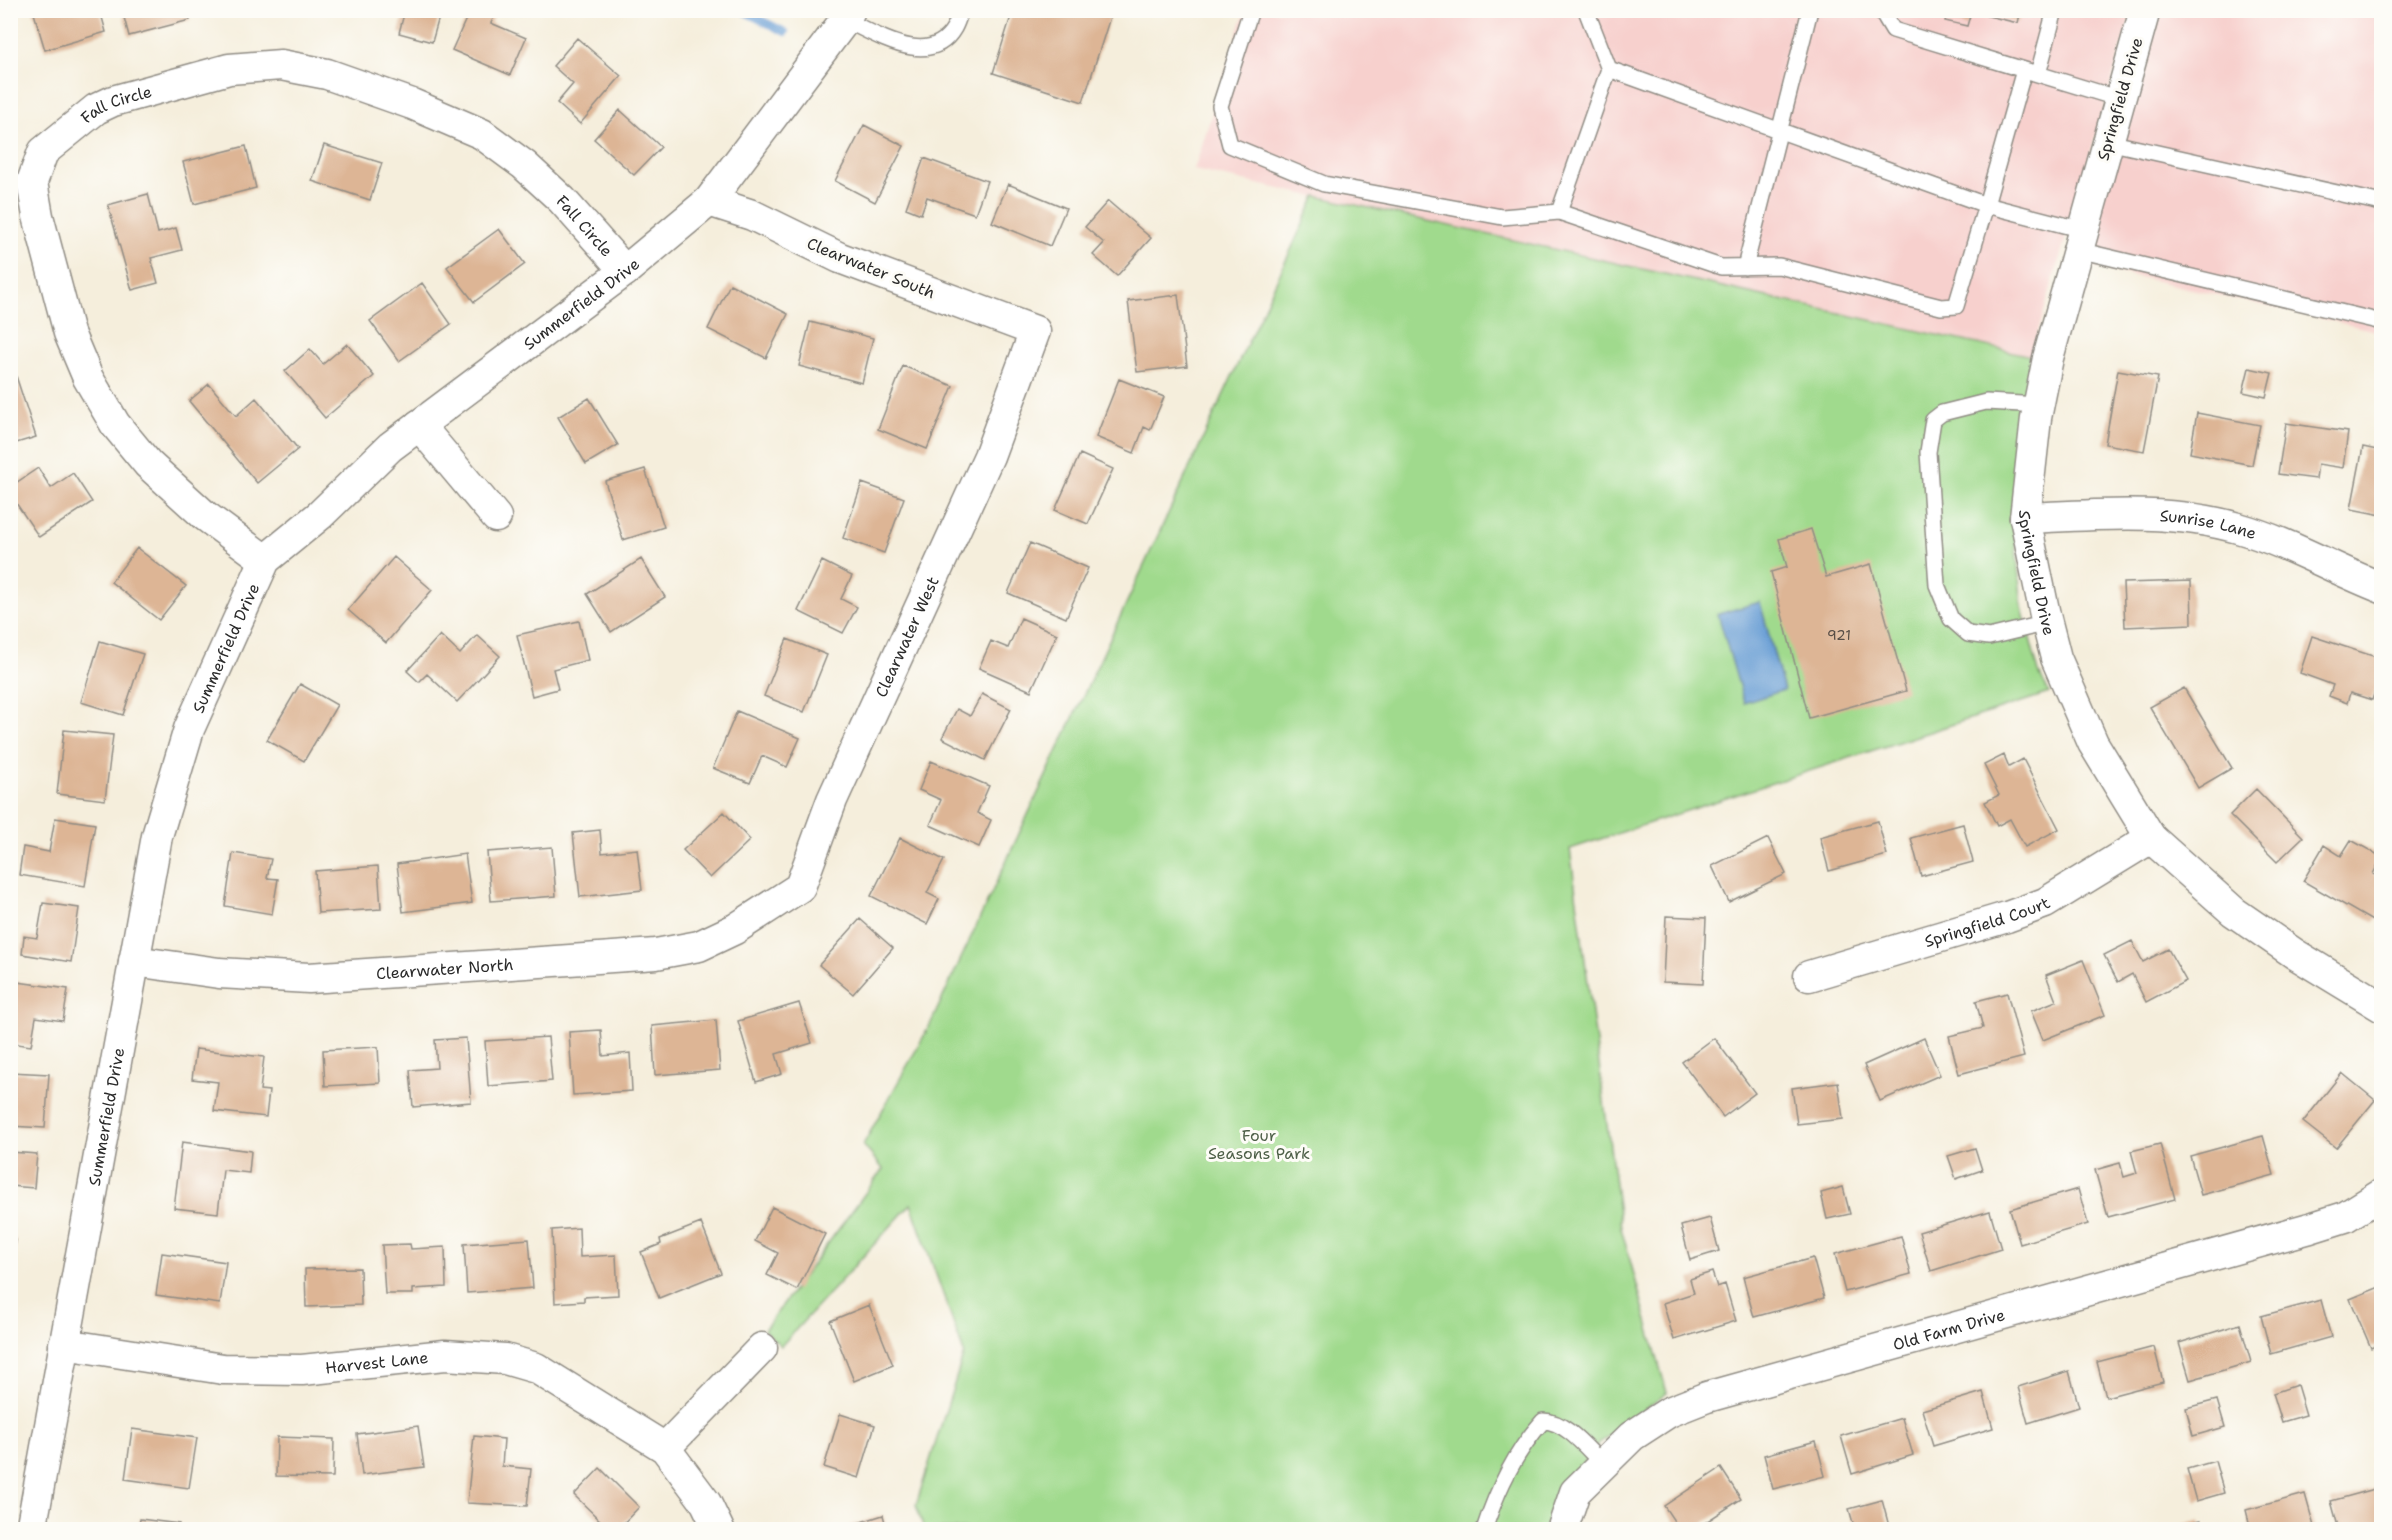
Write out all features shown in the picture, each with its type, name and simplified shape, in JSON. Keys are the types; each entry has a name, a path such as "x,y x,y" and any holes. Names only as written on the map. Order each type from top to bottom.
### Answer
{"street":[{"name":"Springfield Drive","path":"2145,10 2048,358 2038,405 2025,518 2047,623 2056,658 2093,743 2151,838 2234,912 2295,954 2382,1007"},
{"name":"Summerfield Drive","path":"31,1530 157,836 189,729 265,560 320,515 390,447 625,271 709,201 847,15"},
{"name":"Fall Circle","path":"265,560 204,515 148,465 115,424 78,356 38,216 32,182 43,152 96,109 113,101 229,69 281,65 327,74 412,104 482,134 524,165 562,200 625,271"},
{"name":"Clearwater South","path":"709,201 752,215 840,258 1035,331"},
{"name":"Clearwater West","path":"749,920 800,887 832,800 989,456 1035,331"},
{"path":"419,425 496,518"},
{"name":"Sunrise Lane","path":"2025,518 2145,514 2202,520 2239,528 2382,588"},
{"name":"Springfield Court","path":"1809,976 2007,917 2045,903 2151,838"},
{"name":"Clearwater North","path":"134,961 242,975 320,978 656,954 699,946 749,920"},
{"name":"Old Farm Drive","path":"1562,1530 1575,1492 1603,1464 1642,1430 1669,1412 1707,1396 2310,1228 2345,1216 2382,1194"},
{"name":"Harvest Lane","path":"64,1344 223,1369 302,1370 445,1355 506,1359 536,1368 665,1448"},
{"path":"719,1530 705,1503 665,1448 762,1348"}],"lane":[{"path":"847,15 889,40 919,49 940,44 954,29 961,10"},
{"path":"1251,10 1220,106 1230,145 1323,184 1502,217 1559,212 1721,267 1779,266 1941,307 1956,306 1986,205 2031,72 2055,10"},
{"path":"1559,212 1609,69 1586,10"},
{"path":"1745,267 1810,10"},
{"path":"1885,10 1884,15 1893,30 2120,99"},
{"path":"1609,69 2081,240 2382,322"},
{"path":"2108,142 2382,203"},
{"path":"2038,405 1986,402 1942,413 1933,420 1928,452 1937,585 1951,620 1968,634 1989,637 2047,623"},
{"path":"1484,1530 1493,1502 1509,1469 1543,1421 1552,1421 1564,1428 1603,1464"}],"shaded area":[{"path":"1245,11 2132,11 2031,356 1194,170"},
{"path":"2154,11 2381,11 2381,332 2082,264"}],"green space":[{"name":"Four Seasons Park","path":"1316,196 2031,356 2013,517 2022,608 2039,673 2049,693 1570,849 1621,1228 1667,1393 1598,1444 1561,1494 1545,1529 924,1529 916,1505 964,1353 911,1204 781,1346 764,1330 883,1169 863,1145 930,1025"}],"water":[{"path":"1760,602 1784,690 1744,703 1718,614"}],"building":[{"path":"33,10 100,10 106,32 45,50"},
{"path":"122,10 188,10 190,20 129,36"},
{"path":"405,10 441,10 432,42 399,33"},
{"path":"470,10 497,10 491,23 526,38 510,75 452,50"},
{"path":"1013,10 1112,11 1083,102 993,73"},
{"path":"1947,10 2021,10 2018,23 1971,12 1967,26 1945,21"},
{"path":"577,38 621,76 580,124 557,103 573,84 553,66"},
{"path":"620,110 661,147 634,175 594,139"},
{"path":"864,125 904,146 875,202 835,181"},
{"path":"324,145 382,163 370,200 312,181"},
{"path":"246,146 256,188 194,204 183,162"},
{"path":"924,158 987,181 975,214 927,197 921,214 906,208"},
{"path":"1008,184 1066,208 1050,246 992,222"},
{"path":"148,194 158,233 176,228 182,250 151,258 158,283 132,290 108,205"},
{"path":"1108,201 1151,238 1117,276 1093,255 1104,243 1085,227"},
{"path":"499,229 525,264 474,302 447,267"},
{"path":"422,283 451,324 399,361 370,321"},
{"path":"730,284 788,314 766,358 708,329"},
{"path":"1178,295 1187,366 1137,372 1128,301"},
{"path":"810,322 873,338 862,383 799,366"},
{"path":"347,344 374,376 325,418 285,371 310,349 323,364"},
{"path":"903,366 953,386 927,449 878,429"},
{"path":"2249,368 2272,373 2266,397 2243,392"},
{"path":"2118,370 2158,377 2144,451 2105,444"},
{"path":"16,376 36,437 10,445 10,378"},
{"path":"1119,379 1164,397 1150,430 1144,427 1134,453 1096,437"},
{"path":"209,384 236,416 256,398 298,449 257,483 189,401"},
{"path":"589,398 618,445 586,464 558,417"},
{"path":"2197,413 2260,425 2252,465 2190,453"},
{"path":"2286,423 2348,432 2343,468 2318,464 2316,479 2278,474"},
{"path":"2363,447 2382,451 2382,515 2351,509"},
{"path":"1080,454 1113,469 1088,524 1055,510"},
{"path":"38,468 51,488 73,473 92,502 39,537 10,494 10,487"},
{"path":"645,469 664,527 623,540 605,481"},
{"path":"862,483 904,498 884,553 843,538"},
{"path":"1811,529 1826,577 1871,564 1906,691 1809,718 1771,572 1787,567 1779,539"},
{"path":"1030,543 1088,568 1066,618 1008,593"},
{"path":"137,548 186,586 159,620 111,582"},
{"path":"394,557 432,590 386,643 348,610"},
{"path":"641,559 665,597 611,632 587,594"},
{"path":"822,561 852,576 841,599 857,607 843,633 798,611"},
{"path":"2191,581 2192,624 2125,627 2123,583"},
{"path":"1021,618 1057,634 1031,691 979,668 991,641 1008,648"},
{"path":"579,621 588,660 553,669 558,689 532,696 517,635"},
{"path":"440,635 460,654 477,635 500,656 457,702 427,674 419,682 407,671"},
{"path":"2312,636 2382,659 2382,672 2372,700 2350,693 2347,703 2329,696 2333,685 2300,673"},
{"path":"787,639 827,655 804,712 764,696"},
{"path":"100,641 143,654 123,715 81,702"},
{"path":"300,684 337,705 304,761 267,740"},
{"path":"2184,688 2232,768 2198,788 2150,707"},
{"path":"982,694 1011,709 985,760 942,738 957,709 970,716"},
{"path":"737,711 800,738 787,767 762,756 750,783 713,768"},
{"path":"64,730 113,735 105,800 57,794"},
{"path":"2004,755 2009,767 2023,759 2059,829 2025,847 2010,819 1997,826 1985,802 1999,795 1984,765"},
{"path":"931,761 989,786 977,813 991,820 979,847 930,825 941,800 919,790"},
{"path":"2256,789 2303,837 2277,862 2230,815"},
{"path":"724,812 750,840 710,878 683,850"},
{"path":"55,818 95,824 85,886 19,875 23,847 49,852"},
{"path":"1878,821 1887,855 1829,871 1820,837"},
{"path":"1963,824 1973,862 1921,876 1911,838"},
{"path":"600,830 602,853 637,849 642,890 580,897 573,833"},
{"path":"900,838 944,860 927,893 939,899 927,924 871,896"},
{"path":"1768,838 1786,874 1729,902 1712,866"},
{"path":"2351,840 2382,857 2373,874 2382,879 2382,909 2374,922 2303,881 2324,845 2341,856"},
{"path":"552,847 556,896 491,901 487,852"},
{"path":"233,853 271,859 267,878 278,879 272,914 225,906"},
{"path":"465,854 472,903 403,912 397,864"},
{"path":"378,866 381,909 318,913 315,871"},
{"path":"43,903 79,908 71,962 22,954 24,936 37,938"},
{"path":"1666,916 1706,918 1703,984 1663,982"},
{"path":"860,919 893,948 853,994 819,965"},
{"path":"2132,941 2143,962 2168,949 2186,981 2146,1002 2132,974 2118,982 2104,955"},
{"path":"2083,960 2105,1015 2043,1040 2031,1011 2056,1001 2046,975"},
{"path":"10,981 68,989 63,1021 36,1017 31,1046 10,1043"},
{"path":"2007,993 2024,1057 1959,1074 1949,1036 1983,1028 1976,1001"},
{"path":"799,1003 812,1043 776,1054 782,1074 756,1082 738,1021"},
{"path":"716,1020 720,1070 655,1075 652,1026"},
{"path":"601,1030 603,1056 630,1053 632,1091 573,1095 569,1032"},
{"path":"548,1037 552,1081 488,1086 485,1041"},
{"path":"466,1038 471,1102 413,1107 410,1070 437,1068 435,1040"},
{"path":"1714,1038 1755,1093 1723,1117 1682,1062"},
{"path":"1924,1038 1940,1075 1880,1101 1864,1065"},
{"path":"378,1047 380,1083 325,1086 323,1050"},
{"path":"196,1049 264,1057 260,1090 269,1091 266,1117 214,1111 218,1082 192,1079"},
{"path":"10,1072 49,1074 45,1128 10,1126"},
{"path":"2342,1073 2375,1100 2336,1148 2303,1122"},
{"path":"1838,1082 1843,1119 1797,1124 1792,1088"},
{"path":"2263,1136 2274,1175 2201,1195 2190,1156"},
{"path":"182,1142 251,1151 249,1173 223,1170 218,1213 174,1208"},
{"path":"2160,1144 2175,1199 2108,1217 2095,1170 2120,1163 2124,1177 2137,1173 2131,1151"},
{"path":"1975,1148 1982,1170 1956,1179 1948,1156"},
{"path":"10,1152 37,1154 34,1188 10,1186"},
{"path":"1843,1187 1850,1214 1827,1219 1821,1193"},
{"path":"2078,1189 2088,1224 2020,1244 2010,1209"},
{"path":"772,1207 825,1234 797,1290 767,1275 778,1253 755,1241"},
{"path":"1990,1211 2001,1249 1931,1271 1919,1232"},
{"path":"1710,1218 1719,1251 1690,1260 1681,1226"},
{"path":"701,1223 721,1273 659,1298 641,1252 661,1244 660,1239"},
{"path":"579,1228 580,1257 616,1255 618,1295 584,1297 584,1301 555,1303 552,1230"},
{"path":"1901,1236 1911,1274 1845,1292 1835,1254"},
{"path":"10,1239 16,1240 12,1268 10,1268"},
{"path":"529,1239 533,1288 467,1293 464,1244"},
{"path":"410,1244 411,1249 445,1247 446,1287 413,1289 413,1294 385,1294 382,1245"},
{"path":"162,1253 226,1262 220,1304 156,1295"},
{"path":"1813,1258 1824,1298 1754,1317 1743,1277"},
{"path":"360,1268 361,1305 306,1307 305,1269"},
{"path":"1712,1272 1717,1287 1725,1284 1736,1321 1674,1340 1663,1303 1694,1293 1690,1279"},
{"path":"2382,1286 2382,1343 2371,1348 2350,1299"},
{"path":"2321,1300 2331,1337 2271,1354 2261,1316"},
{"path":"869,1305 893,1365 854,1381 830,1321"},
{"path":"2240,1324 2251,1362 2190,1380 2179,1343"},
{"path":"2154,1347 2163,1382 2106,1397 2097,1362"},
{"path":"2069,1371 2079,1407 2028,1423 2018,1387"},
{"path":"2297,1385 2306,1415 2282,1422 2273,1393"},
{"path":"1983,1392 1993,1428 1933,1446 1922,1410"},
{"path":"2217,1400 2225,1427 2193,1436 2186,1408"},
{"path":"840,1414 875,1425 859,1478 824,1467"},
{"path":"1902,1418 1913,1455 1852,1474 1841,1436"},
{"path":"418,1426 424,1467 362,1475 357,1434"},
{"path":"132,1429 197,1438 189,1488 125,1479"},
{"path":"474,1436 504,1439 502,1466 531,1469 527,1506 467,1503"},
{"path":"277,1437 334,1439 333,1477 276,1476"},
{"path":"1816,1441 1825,1476 1773,1489 1764,1455"},
{"path":"2215,1461 2224,1493 2196,1501 2187,1469"},
{"path":"600,1468 639,1507 617,1530 610,1530 574,1495"},
{"path":"1721,1468 1741,1499 1694,1530 1680,1530 1664,1506"},
{"path":"2382,1487 2382,1529 2339,1530 2331,1501"},
{"path":"2305,1494 2315,1530 2251,1530 2246,1510"},
{"path":"1882,1500 1890,1530 1855,1530 1849,1509"},
{"path":"883,1515 887,1530 839,1530 839,1529"},
{"path":"140,1519 179,1524 178,1530 138,1530"},
{"path":"2200,1520 2202,1530 2176,1530 2176,1526"}],"waterway":[{"path":"741,10 785,32"}]}
